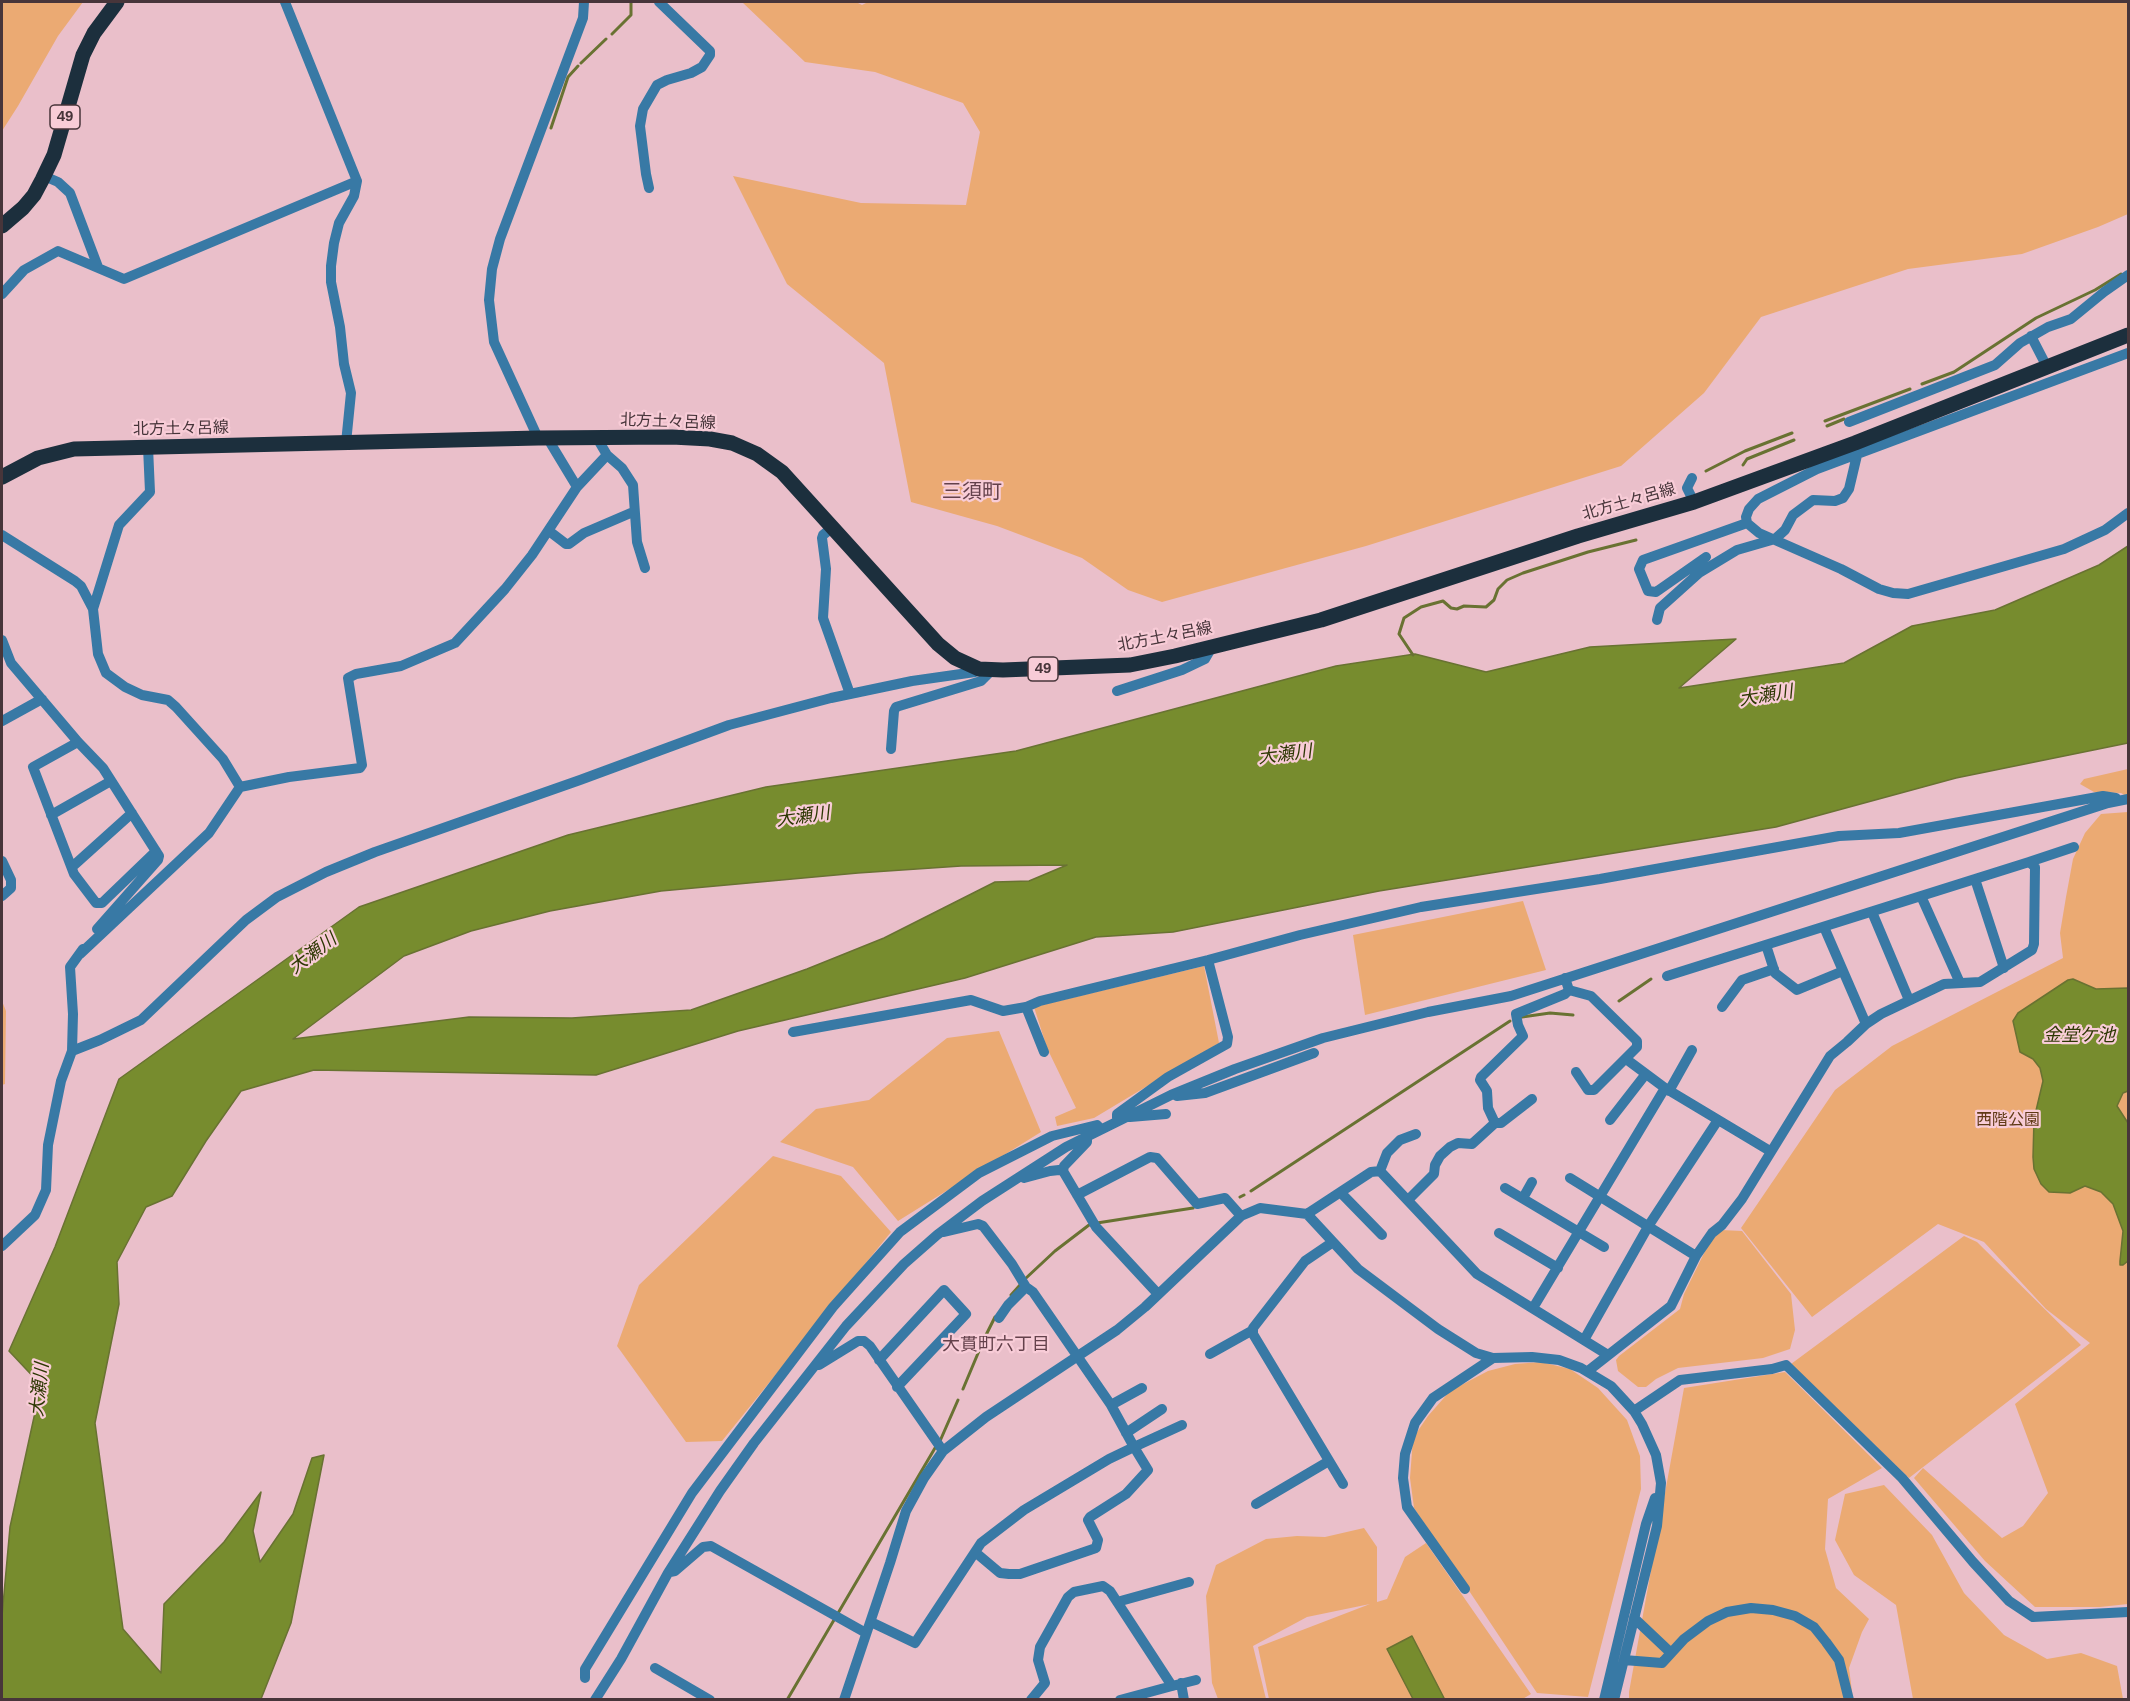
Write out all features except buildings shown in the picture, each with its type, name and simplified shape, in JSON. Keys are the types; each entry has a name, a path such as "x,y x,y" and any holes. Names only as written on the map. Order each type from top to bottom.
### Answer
{"main road":[{"name":"49","path":"2,226 34,195 44,176 54,155 83,55 94,33 117,2"},
{"name":"北方土々呂線","path":"2,477 38,458 74,449 544,438 695,437 732,443 758,454 782,472 938,644 955,658 986,669 1130,665 1283,630 1364,608 1578,536 1694,502 1859,448 2047,367 2128,335"}],"street":[{"path":"285,2 357,182 354,196 339,224 331,266 344,364 351,393 346,443"},
{"path":"577,487 551,444 544,438 494,342 489,300 492,269 500,239 583,18 584,2"},
{"path":"650,188 640,126 643,109 657,85 702,67 710,55 710,51 659,2"},
{"path":"44,176 58,182 70,193 98,267"},
{"path":"2,294 24,270 58,251 124,279 357,182"},
{"path":"1849,422 1982,372 1995,365 2031,336 2048,327 2071,320 2104,291 2128,275"},
{"path":"2031,336 2047,367"},
{"path":"2128,353 1859,448 1758,499 1749,509 1746,517 1747,523 1759,533 1841,569 1879,589 1908,594 2064,549 2105,530 2128,513"},
{"path":"597,438 607,455 628,476 633,485 633,512 637,542 645,568"},
{"path":"93,609 115,534 122,521 150,492 148,447"},
{"path":"1657,620 1660,608 1699,573 1737,550 1776,539 1785,530 1793,515 1813,501 1834,501 1843,498 1849,489 1859,448"},
{"path":"80,954 209,833 240,787 289,777 360,768 362,765 348,678 356,674 401,666 455,643 505,589 549,531 577,487 607,455"},
{"path":"1692,478 1687,488 1694,502"},
{"path":"549,531 569,544 584,533 633,512"},
{"path":"1706,557 1656,592 1648,591 1639,569 1642,560 1747,523"},
{"path":"832,527 822,538 826,569 823,618 850,694"},
{"path":"2,535 81,586 93,609 98,654 106,673 125,687 168,700 223,759 240,787"},
{"path":"2,640 5,660 103,768 159,856 158,860 94,933 70,967 73,1014 72,1051 62,1081 48,1145 46,1190 35,1215 2,1245"},
{"path":"1117,691 1145,684 1182,670 1205,659 1212,647"},
{"path":"72,1051 141,1020 246,920 277,897 316,877 420,835 580,780 723,727 850,694 986,669"},
{"path":"891,749 896,707 981,681 986,669"},
{"path":"2,720 42,699"},
{"path":"78,742 33,766 74,874 96,903 102,903 156,851"},
{"path":"51,815 111,781"},
{"path":"793,1032 971,1000 1003,1011 1026,1007 1040,1001 1300,935 1421,907 1600,879 1839,836 1899,833 2103,796 2128,799"},
{"path":"595,1700 621,1659 668,1573 727,1481 811,1370 877,1292 904,1264 941,1232 1012,1181 1088,1136 1171,1095 1235,1069 1323,1038 1428,1012 1510,996 2108,803 2128,799"},
{"path":"72,867 132,813"},
{"path":"1667,976 2074,847"},
{"path":"2,861 11,880 11,888 2,896"},
{"path":"1588,1371 1671,1306 1696,1256 1712,1233 1722,1225 1742,1199 1830,1056 1866,1024 1881,1014 1944,984 1980,982 2032,950 2035,867 2029,862"},
{"path":"1975,879 2004,968"},
{"path":"1921,896 1960,983"},
{"path":"1872,912 1909,1000"},
{"path":"1824,927 1866,1024"},
{"path":"1766,945 1775,973 1797,990 1843,971"},
{"path":"1120,1119 1117,1114 1168,1077 1227,1044 1228,1037 1208,960"},
{"path":"1722,1007 1742,980 1774,969"},
{"path":"1565,978 1569,990"},
{"path":"1495,1123 1488,1108 1487,1091 1480,1080 1523,1036 1516,1014 1553,1000 1569,990 1592,996 1636,1041 1637,1047 1594,1090 1588,1090 1576,1072"},
{"path":"1026,1007 1044,1052"},
{"path":"1533,1308 1692,1050"},
{"path":"1171,1095 1205,1093 1314,1053"},
{"path":"1626,1059 1667,1090 1770,1151"},
{"path":"1610,1119 1645,1075"},
{"path":"1408,1200 1434,1174 1440,1156 1458,1143 1472,1144 1495,1123 1501,1123 1532,1099"},
{"path":"1120,1119 1166,1114"},
{"path":"1584,1340 1649,1226 1718,1120"},
{"path":"585,1678 585,1669 692,1493 832,1307 900,1232 979,1173 1000,1162 1052,1136 1097,1125 1101,1129"},
{"path":"1380,1171 1387,1153 1400,1140 1416,1134"},
{"path":"1063,1172 1064,1166 1087,1142 1088,1136"},
{"path":"1077,1195 1150,1157 1157,1158 1197,1204 1225,1198 1241,1216"},
{"path":"1012,1181 1050,1171 1063,1172 1095,1227 1158,1294"},
{"path":"1380,1171 1477,1274 1608,1355"},
{"path":"1307,1214 1341,1193 1355,1181 1371,1172 1380,1171"},
{"path":"1570,1178 1696,1256"},
{"path":"1523,1198 1532,1182"},
{"path":"1505,1188 1604,1247"},
{"path":"1341,1193 1383,1235"},
{"path":"844,1700 906,1511 924,1478 943,1451 986,1417 1116,1330 1241,1216 1260,1208 1307,1214 1358,1269 1438,1329 1476,1353 1492,1358 1532,1357 1559,1360 1588,1371 1611,1386 1634,1411 1656,1455 1661,1483 1657,1526 1614,1700"},
{"path":"941,1232 946,1233 978,1224 983,1226 1111,1406 1148,1470 1126,1494 1090,1517 1088,1520 1098,1540 1096,1548 1020,1574 1000,1573 975,1552"},
{"path":"1500,1233 1558,1268"},
{"path":"1210,1354 1253,1330 1305,1261 1333,1242"},
{"path":"999,1318 1026,1287"},
{"path":"879,1360 944,1290 966,1314 897,1387"},
{"path":"1253,1330 1253,1334 1343,1484"},
{"path":"811,1370 858,1341 864,1341 943,1451"},
{"path":"1465,1589 1407,1507 1402,1478 1405,1454 1415,1423 1433,1398 1492,1358"},
{"path":"1634,1411 1680,1380 1772,1369 1786,1365 1902,1478 2009,1601 2033,1617 2128,1612"},
{"path":"1111,1406 1142,1388"},
{"path":"1126,1433 1162,1409"},
{"path":"871,1622 915,1643 981,1543 1024,1510 1109,1459 1182,1425"},
{"path":"1256,1504 1329,1461"},
{"path":"1604,1700 1646,1524 1661,1483"},
{"path":"668,1573 675,1571 703,1547 711,1546 866,1633"},
{"path":"1117,1602 1189,1582"},
{"path":"1031,1700 1045,1683 1038,1660 1041,1647 1068,1597 1074,1592 1103,1586 1110,1591 1177,1685 1184,1700"},
{"path":"1624,1660 1662,1662 1708,1621 1728,1612 1751,1608 1773,1610 1795,1616 1814,1627 1839,1660 1849,1700"},
{"path":"1634,1618 1671,1653"},
{"path":"656,1668 709,1699"},
{"path":"1120,1700 1150,1696 1196,1680"}],"green space":[{"path":"2,2 83,2 58,36 2,131"},
{"path":"742,2 856,2 862,5 868,2 2128,2 2128,214 2022,254 1908,269 1761,317 1704,393 1621,466 1366,546 1162,602 1128,590 1082,558 997,526 911,502 884,363 787,284 733,176 861,203 966,205 980,132 963,103 875,72 805,62"},
{"path":"2128,769 2128,797 2121,793 2094,792 2080,784 2084,779"},
{"name":"西階公園","path":"2128,812 2128,1604 2100,1607 2035,1607 1985,1561 1914,1478 1923,1468 2002,1538 2023,1526 2048,1493 2015,1404 2090,1343 2046,1309 1984,1242 1938,1224 1812,1317 1741,1228 1835,1090 1892,1046 2063,958 2060,933 2073,859 2085,833 2101,814"},
{"path":"1523,901 1546,970 1365,1015 1353,935"},
{"path":"1204,966 1219,1043 1094,1118 1057,1126 1055,1117 1076,1108 1047,1048 1034,1007"},
{"path":"2,1001 6,1011 5,1084 2,1085"},
{"path":"999,1031 1041,1132 898,1221 853,1167 780,1142 816,1109 869,1100 947,1038"},
{"path":"773,1156 841,1176 891,1232 722,1441 686,1442 617,1346 639,1285"},
{"path":"1721,1230 1742,1231 1791,1294 1795,1330 1790,1349 1763,1358 1678,1368 1646,1387 1638,1387 1618,1371 1616,1360 1680,1309 1684,1294 1709,1243"},
{"path":"1964,1236 1977,1242 2081,1345 1909,1478 1791,1364"},
{"path":"1541,1362 1570,1369 1598,1388 1627,1420 1640,1456 1641,1489 1588,1697 1537,1693 1414,1508 1410,1478 1413,1438 1428,1416 1450,1391 1488,1371 1515,1364"},
{"path":"1785,1372 1882,1468 1828,1499 1825,1549 1836,1588 1869,1619 1849,1668 1853,1699 1629,1700 1684,1388"},
{"path":"1884,1485 1932,1535 1964,1593 2004,1635 2047,1659 2081,1653 2117,1666 2123,1699 1913,1699 1896,1605 1854,1575 1835,1540 1845,1494"},
{"path":"1364,1528 1377,1547 1377,1602 1387,1599 1405,1557 1426,1543 1531,1694 1521,1700 1269,1699 1258,1647 1370,1604 1307,1617 1253,1646 1266,1699 1218,1699 1212,1683 1206,1596 1216,1565 1266,1539 1297,1536 1325,1537"}],"water":[{"name":"大瀬川","path":"2128,546 2128,743 1956,778 1776,827 1379,891 1173,932 1096,937 965,978 738,1031 596,1075 314,1070 241,1091 172,1196 146,1207 117,1262 119,1304 95,1423 123,1629 161,1673 164,1604 224,1542 261,1492 253,1531 260,1562 293,1514 312,1458 324,1455 291,1623 261,1699 2,1699 2,1616 10,1527 41,1385 9,1351 55,1247 119,1079 359,907 568,835 766,787 1016,751 1336,666 1415,654 1486,672 1590,647 1736,639 1679,688 1844,663 1912,626 1995,610 2099,565","holes":["1067,865 1029,881 995,882 884,938 807,969 691,1010 572,1018 469,1017 293,1039 404,956 471,931 550,911 661,891 858,873 961,866"]},
{"name":"金堂ケ池","path":"2073,979 2096,989 2128,988 2128,1091 2123,1093 2117,1106 2128,1123 2128,1261 2123,1265 2120,1265 2120,1261 2123,1231 2113,1204 2101,1192 2085,1186 2070,1193 2049,1192 2041,1184 2034,1169 2034,1119 2043,1081 2040,1068 2033,1059 2020,1052 2013,1021 2018,1013"},
{"path":"1412,1636 1444,1698 1413,1699 1387,1649"}],"waterway":[{"path":"612,34 631,15 631,2"},
{"path":"581,63 606,39"},
{"path":"551,128 568,77 578,66"},
{"path":"1922,384 1954,372 2036,318 2095,290 2121,274"},
{"path":"1825,421 1910,389"},
{"path":"1827,426 1844,419"},
{"path":"1706,471 1745,451 1792,433"},
{"path":"1743,465 1747,459 1794,440"},
{"path":"1413,655 1399,634 1404,618 1421,607 1443,601 1451,608 1457,609 1464,606 1486,607 1494,600 1498,589 1507,580 1588,552 1636,540"},
{"path":"1619,1001 1651,979"},
{"path":"1522,1017 1550,1013 1573,1015"},
{"path":"1251,1191 1510,1021"},
{"path":"1240,1197 1244,1195"},
{"path":"1097,1223 1193,1208"},
{"path":"1025,1279 1055,1251 1089,1225"},
{"path":"1011,1295 1020,1285"},
{"path":"963,1389 995,1317"},
{"path":"940,1441 958,1400"},
{"path":"787,1700 935,1448"}],"district":[{"name":"三須町","path":"972,492"},
{"name":"大貫町六丁目","path":"996,1345"}]}
